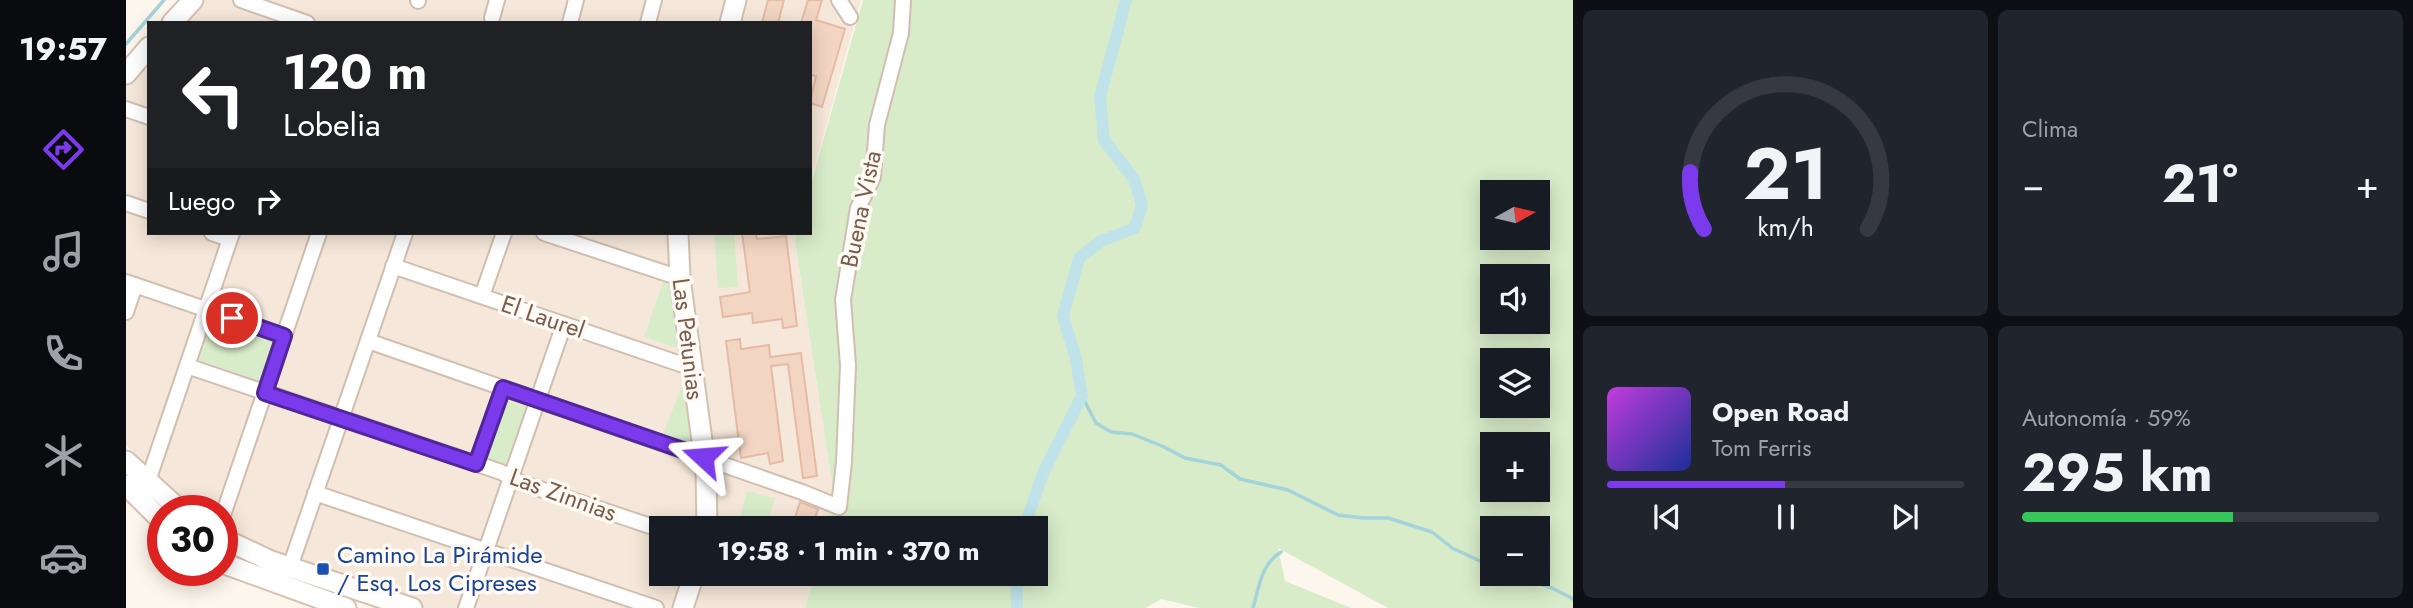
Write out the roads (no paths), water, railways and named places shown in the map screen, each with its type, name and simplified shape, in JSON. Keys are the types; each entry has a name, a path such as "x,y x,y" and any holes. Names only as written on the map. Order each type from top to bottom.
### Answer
{"street":[{"path":"174,21 193,0"},
{"path":"241,0 301,21"},
{"path":"492,18 497,0"},
{"path":"571,21 576,0"},
{"path":"649,21 654,0"},
{"path":"731,21 736,0"},
{"path":"839,0 850,17"},
{"name":"Buena Vista","path":"703,457 839,507 844,462 848,365 843,300 858,208 873,177 877,125 901,33 902,0"},
{"path":"126,74 147,50"},
{"path":"126,109 147,116"},
{"path":"126,203 147,210"},
{"path":"230,495 318,235"},
{"path":"290,567 404,235"},
{"path":"482,296 503,235"},
{"path":"550,235 680,278"},
{"name":"Las Petunias","path":"678,235 680,278 706,470 707,516"},
{"path":"148,481 231,236"},
{"name":"El Laurel","path":"393,266 692,368"},
{"path":"126,312 130,283 284,336"},
{"path":"466,608 564,324"},
{"path":"368,341 703,457"},
{"name":"Las Zinnias","path":"187,366 649,526"},
{"path":"476,464 503,388"},
{"path":"126,460 163,495"},
{"path":"126,485 147,506"},
{"path":"315,494 656,608"},
{"path":"238,546 290,567 412,608"},
{"path":"238,569 346,608"},
{"path":"683,608 690,586"}],"waterway":[{"path":"126,44 164,0"},
{"path":"1028,516 1044,471 1082,396 1076,359 1063,316 1079,258 1101,241 1135,228 1142,205 1134,179 1104,140 1100,97 1126,0"},
{"path":"1082,396 1096,423 1111,432 1132,434 1185,458 1221,465 1240,479 1288,490 1338,515 1388,518 1432,532 1452,548 1480,561"},
{"path":"1253,608 1265,569 1281,552"},
{"path":"1016,586 1017,608"},
{"path":"1546,586 1573,599"}],"place":[{"name":"Camino La Pirámide / Esq. Los Cipreses","path":"323,569"}]}
